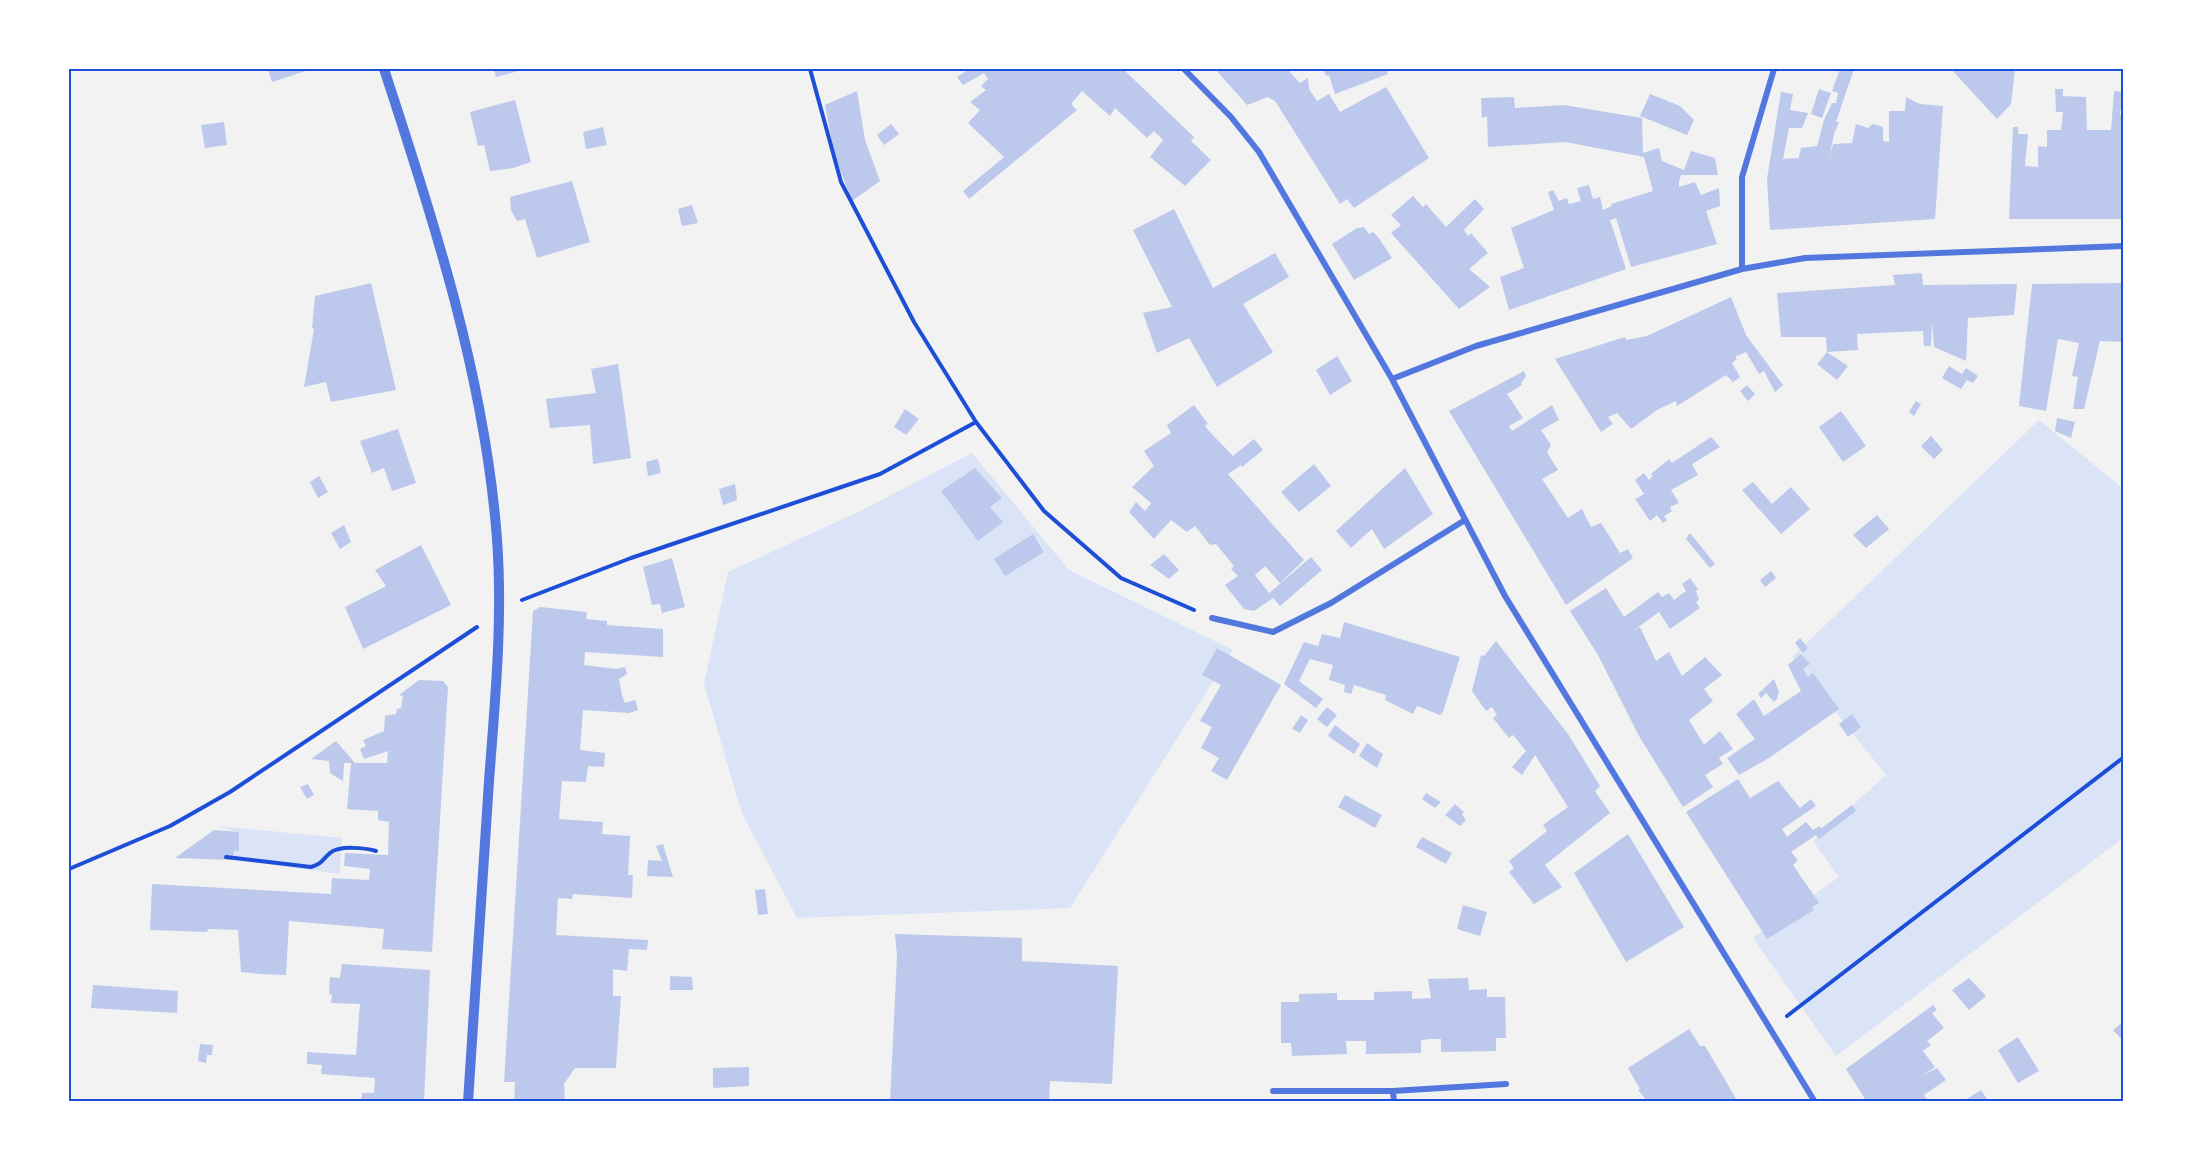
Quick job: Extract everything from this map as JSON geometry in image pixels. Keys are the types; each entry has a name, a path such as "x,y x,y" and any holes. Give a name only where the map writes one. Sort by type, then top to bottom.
{"street":[{"path":"384,69 441,258 471,373 486,451 496,530 499,613 468,1102"},
{"path":"1184,69 1231,117 1259,152 1392,379 1505,596 1815,1102"},
{"path":"1742,268 1742,177 1774,69"},
{"path":"1392,379 1476,346 1742,268 1805,258 2124,246"},
{"path":"1212,618 1273,632 1331,603 1465,520"},
{"path":"1273,1091 1394,1091 1506,1084"},
{"path":"1394,1091 1394,1102"}],"path":[{"path":"810,69 841,182 914,322 976,422 1044,511 1121,578 1212,618"},
{"path":"69,869 170,826 230,792 499,613 532,595 630,558 880,474 976,422"},
{"path":"1770,1030 2124,758"},
{"path":"225,857 311,867 321,864 331,852 338,849 375,851"}],"shaded area":[{"path":"2039,420 2124,489 2124,837 1836,1056 1753,938 1839,877 1813,841 1886,775 1792,657"},
{"path":"972,453 1069,570 1233,650 1070,908 797,918 742,814 704,684 728,572 860,511"},
{"path":"218,826 342,838 340,874 225,859 236,849 237,832"}],"building":[{"path":"268,69 312,69 272,82"},
{"path":"494,69 522,69 522,70 496,77"},
{"path":"969,69 1123,69 1194,137 1191,141 1211,160 1185,186 1150,157 1163,140 1154,131 1147,138 1115,108 1110,116 1082,91 1071,104 1077,110 969,199 963,191 1004,157 968,123 980,110 970,102 986,90 981,86 988,79 984,73 963,85 957,77"},
{"path":"1215,69 1287,69 1300,83 1308,78 1309,89 1317,101 1329,94 1340,112 1386,87 1429,158 1354,208 1347,199 1340,204 1275,101 1268,97 1247,105"},
{"path":"1323,69 1387,69 1388,74 1335,94 1329,75 1326,76"},
{"path":"1840,69 1854,69 1836,122 1839,122 1834,134 1829,159 1833,144 1852,143 1856,124 1868,128 1873,124 1883,127 1883,141 1889,142 1889,111 1905,111 1906,97 1920,104 1943,106 1935,219 1770,230 1767,179 1781,92 1793,94 1790,110 1808,113 1802,128 1789,128 1783,159 1798,158 1798,161 1801,148 1817,146 1824,120 1832,103 1836,103 1838,93 1832,91"},
{"path":"1951,69 2015,69 2011,104 1997,119"},
{"path":"1819,89 1831,93 1822,118 1811,114"},
{"path":"2055,89 2063,89 2063,96 2086,97 2087,130 2111,130 2114,91 2124,92 2123,110 2120,111 2120,115 2124,115 2124,219 2009,219 2013,127 2018,127 2018,134 2028,134 2025,166 2038,167 2038,146 2047,147 2047,130 2061,130 2063,112 2056,112"},
{"path":"857,91 865,140 880,181 852,201 834,154 825,105"},
{"path":"1650,94 1680,106 1694,120 1687,135 1640,116"},
{"path":"1514,97 1515,108 1564,105 1642,118 1643,153 1659,148 1662,161 1684,170 1691,151 1715,158 1718,175 1681,175 1679,187 1695,182 1701,195 1719,188 1720,206 1706,211 1717,244 1631,267 1616,218 1610,220 1626,269 1509,310 1500,277 1524,268 1511,228 1554,210 1548,192 1553,190 1559,201 1567,198 1569,204 1581,201 1577,188 1589,185 1593,199 1600,197 1603,210 1612,206 1611,204 1653,191 1644,157 1565,142 1488,147 1487,116 1482,118 1481,98"},
{"path":"515,100 531,162 513,168 490,171 484,145 478,146 470,112"},
{"path":"224,122 227,145 205,148 201,125"},
{"path":"891,124 899,134 884,145 877,135"},
{"path":"603,127 607,145 586,149 583,132"},
{"path":"572,181 590,242 537,258 525,219 517,221 511,210 510,197"},
{"path":"1413,196 1423,207 1426,204 1446,227 1475,199 1484,209 1464,230 1468,236 1471,233 1488,253 1469,269 1490,287 1459,309 1391,233 1401,225 1391,215"},
{"path":"692,205 698,223 682,226 678,209"},
{"path":"1174,209 1213,288 1275,253 1289,277 1243,304 1273,352 1217,387 1189,338 1157,353 1143,313 1172,307 1133,230"},
{"path":"1364,227 1369,234 1373,232 1378,237 1392,258 1354,280 1332,244 1357,228"},
{"path":"1922,273 1923,285 2017,284 2014,315 1968,318 1966,361 1934,347 1932,322 1931,346 1924,346 1923,331 1857,334 1858,350 1827,352 1826,337 1781,337 1777,293 1895,285 1893,275"},
{"path":"371,283 396,390 331,402 326,382 304,387 314,329 312,328 315,296"},
{"path":"2124,283 2124,342 2100,341 2084,409 2073,409 2078,377 2072,376 2079,343 2058,339 2046,411 2019,406 2032,284"},
{"path":"1731,297 1746,335 1783,385 1775,392 1764,371 1759,374 1746,352 1735,357 1737,359 1732,363 1740,377 1733,382 1726,375 1677,406 1676,401 1657,410 1631,429 1617,413 1608,417 1613,424 1601,432 1555,359 1625,337 1626,340 1647,336"},
{"path":"1827,352 1848,366 1837,380 1817,364"},
{"path":"1337,356 1352,381 1330,395 1316,370"},
{"path":"618,364 631,458 593,464 590,425 550,428 546,399 596,393 591,369"},
{"path":"1949,366 1962,374 1966,368 1978,376 1973,383 1967,380 1961,389 1942,378"},
{"path":"1524,371 1526,376 1522,385 1507,394 1523,418 1509,426 1512,431 1552,405 1559,420 1541,430 1551,445 1547,452 1558,470 1542,479 1568,518 1582,509 1591,527 1601,523 1620,553 1628,549 1633,558 1566,605 1449,411"},
{"path":"1747,385 1755,394 1748,401 1740,391"},
{"path":"1916,401 1921,404 1914,416 1909,412"},
{"path":"1194,405 1208,424 1205,425 1208,430 1233,456 1254,439 1263,450 1242,467 1241,465 1228,474 1304,560 1280,583 1265,566 1255,575 1269,593 1311,557 1322,570 1280,606 1273,598 1254,611 1244,609 1225,585 1238,576 1231,569 1234,566 1216,544 1210,545 1195,526 1187,532 1171,520 1154,539 1129,512 1136,502 1145,511 1151,503 1132,487 1154,466 1144,451 1171,433 1167,425"},
{"path":"905,409 919,419 906,435 894,427"},
{"path":"1841,411 1866,446 1843,462 1819,427"},
{"path":"2057,418 2075,422 2071,438 2055,431"},
{"path":"398,429 416,483 392,491 384,468 372,473 360,441"},
{"path":"1931,436 1943,450 1934,459 1921,446"},
{"path":"1711,437 1720,447 1692,464 1698,475 1671,490 1679,503 1670,507 1672,511 1664,516 1667,520 1663,523 1657,515 1650,521 1635,499 1644,494 1635,480 1644,473 1649,480 1653,476 1651,474 1669,459 1672,463"},
{"path":"658,459 661,473 648,476 646,462"},
{"path":"1314,464 1331,486 1299,512 1281,492"},
{"path":"975,468 1002,498 990,507 1003,522 978,541 941,491"},
{"path":"1405,468 1433,514 1384,549 1372,529 1351,548 1336,531"},
{"path":"319,476 328,492 318,498 310,482"},
{"path":"1753,482 1772,504 1791,487 1810,509 1781,534 1742,490"},
{"path":"735,484 737,500 723,505 719,489"},
{"path":"1877,515 1889,529 1866,548 1853,535"},
{"path":"344,525 351,542 340,549 331,533"},
{"path":"1690,533 1715,564 1710,568 1686,539"},
{"path":"1033,534 1044,552 1005,576 994,559"},
{"path":"421,545 451,605 363,649 345,607 386,586 375,570"},
{"path":"1164,554 1179,570 1169,579 1150,565"},
{"path":"672,558 685,607 662,613 660,604 652,605 643,567"},
{"path":"1771,571 1776,578 1765,587 1760,580"},
{"path":"1690,578 1698,589 1696,591 1699,600 1696,602 1700,608 1670,629 1659,612 1634,630 1640,627 1656,661 1669,652 1682,676 1705,657 1722,675 1704,689 1713,701 1689,720 1704,745 1720,731 1733,749 1719,758 1723,764 1705,775 1713,787 1683,807 1639,736 1598,655 1570,611 1606,588 1624,617 1658,592 1662,597 1669,593 1674,600 1686,591 1682,584"},
{"path":"540,607 587,612 586,619 607,621 607,625 663,629 663,657 585,652 584,665 616,669 625,667 627,674 619,679 622,695 625,703 635,700 638,710 629,713 583,710 580,750 605,753 604,767 588,766 586,782 562,781 559,819 603,822 602,834 630,836 628,875 633,875 632,898 573,894 572,899 558,898 556,935 648,940 647,950 629,949 627,971 613,969 613,996 621,996 616,1068 575,1068 564,1084 565,1102 514,1102 515,1082 504,1082 533,611"},
{"path":"1344,622 1460,657 1443,712 1440,715 1417,706 1413,714 1385,700 1386,695 1354,685 1351,694 1344,692 1345,685 1329,680 1333,665 1310,659 1299,681 1323,699 1316,708 1284,684 1304,642 1318,646 1322,634 1340,638"},
{"path":"1800,638 1808,648 1803,653 1795,643"},
{"path":"1496,641 1568,734 1600,786 1595,791 1610,813 1545,865 1562,887 1534,904 1509,872 1514,868 1509,861 1547,831 1543,825 1568,807 1535,755 1522,775 1512,767 1526,751 1513,735 1509,738 1493,718 1497,715 1492,707 1486,711 1472,691 1481,655 1484,656"},
{"path":"1217,648 1281,685 1227,780 1211,771 1219,758 1201,748 1212,727 1200,721 1221,685 1202,675"},
{"path":"1801,654 1810,664 1803,669 1808,677 1813,673 1839,709 1769,758 1739,775 1727,758 1755,739 1736,714 1754,699 1764,716 1801,691 1788,665"},
{"path":"1774,679 1779,692 1777,699 1774,702 1766,693 1761,698 1758,694"},
{"path":"419,680 443,681 448,687 432,952 382,949 384,929 289,921 286,975 261,974 241,972 238,930 208,929 207,932 150,930 152,884 331,894 332,878 369,880 370,869 344,866 345,853 388,855 389,822 378,820 378,811 347,809 351,763 344,763 343,781 330,773 329,761 311,759 336,741 355,763 387,763 388,751 364,759 360,749 366,746 363,740 384,731 385,716 396,714 397,709 401,708 403,696 399,695"},
{"path":"1327,707 1337,715 1327,727 1317,719"},
{"path":"1852,714 1861,727 1848,737 1839,724"},
{"path":"1301,715 1308,720 1300,733 1292,729"},
{"path":"1335,725 1360,744 1354,754 1328,736"},
{"path":"1367,743 1383,754 1377,768 1359,756"},
{"path":"1738,779 1750,798 1778,781 1800,808 1811,799 1816,806 1782,829 1787,837 1806,822 1813,830 1819,826 1822,828 1852,805 1856,811 1819,839 1816,835 1791,852 1798,860 1793,865 1819,903 1812,907 1814,910 1767,939 1686,812"},
{"path":"308,784 314,795 307,799 300,787"},
{"path":"1426,793 1441,802 1435,808 1422,799"},
{"path":"1345,795 1382,815 1375,828 1338,807"},
{"path":"1455,804 1464,812 1462,814 1466,820 1460,826 1445,815"},
{"path":"214,830 239,832 239,851 234,851 233,860 175,858"},
{"path":"1628,834 1684,927 1626,962 1574,873"},
{"path":"1422,837 1452,853 1446,864 1416,847"},
{"path":"663,844 673,877 647,876 648,860 662,861 656,846"},
{"path":"765,889 768,914 758,915 755,890"},
{"path":"1463,905 1487,912 1480,936 1457,929"},
{"path":"895,934 1022,938 1022,961 1118,966 1112,1084 1050,1081 1049,1102 890,1102 897,956"},
{"path":"342,964 430,970 424,1102 361,1102 362,1093 374,1093 375,1078 321,1074 322,1065 307,1064 307,1052 356,1055 360,1004 331,1003 332,995 329,994 330,977 340,978"},
{"path":"670,976 692,977 693,990 670,990"},
{"path":"1468,978 1469,990 1487,989 1487,997 1505,997 1506,1038 1496,1038 1496,1051 1441,1052 1441,1039 1431,1039 1421,1040 1421,1053 1366,1054 1366,1041 1346,1041 1347,1054 1292,1056 1291,1043 1281,1043 1281,1002 1299,1002 1299,994 1337,993 1337,1000 1374,1000 1374,992 1412,991 1412,999 1431,998 1428,979"},
{"path":"1969,978 1986,996 1969,1010 1952,990"},
{"path":"93,985 178,991 177,1013 91,1008"},
{"path":"1933,1005 1937,1010 1932,1013 1944,1028 1927,1041 1931,1045 1923,1051 1935,1067 1923,1075 1937,1068 1946,1080 1924,1095 1928,1102 1867,1102 1846,1069"},
{"path":"2124,1021 2124,1042 2113,1030"},
{"path":"1689,1029 1700,1046 1705,1046 1738,1102 1648,1102 1638,1090 1640,1089 1628,1068"},
{"path":"2018,1037 2039,1071 2018,1083 1998,1050"},
{"path":"200,1044 213,1045 212,1055 207,1055 206,1063 198,1061"},
{"path":"749,1067 749,1086 713,1088 713,1068"},
{"path":"1981,1090 1989,1102 1962,1102"}]}
